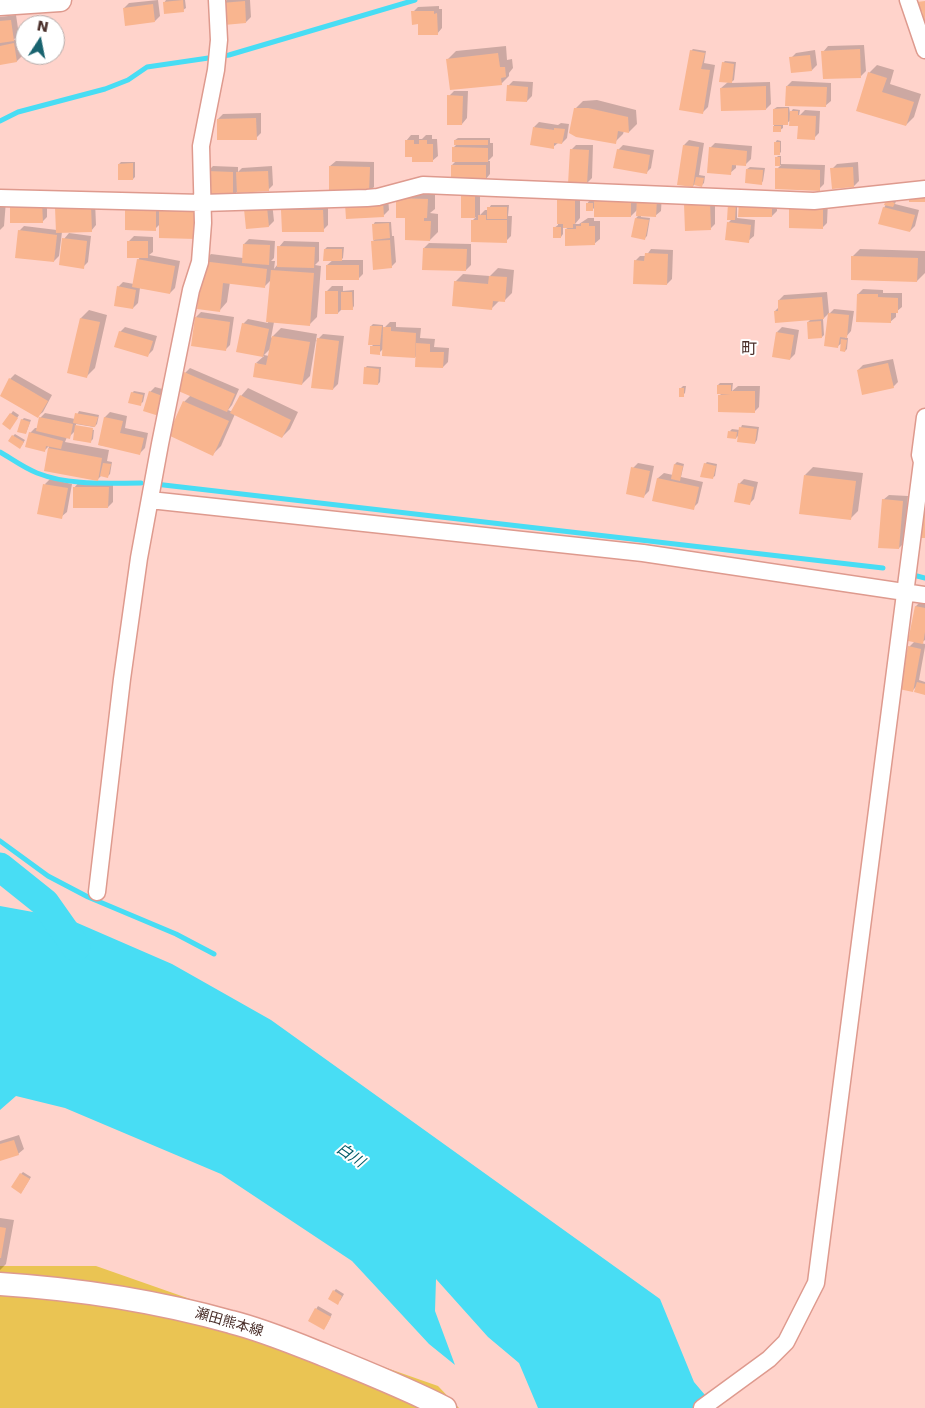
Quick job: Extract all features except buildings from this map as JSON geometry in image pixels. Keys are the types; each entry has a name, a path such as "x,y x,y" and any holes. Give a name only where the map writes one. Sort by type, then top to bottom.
{"main road":[{"path":"0,4 60,0"},
{"name":"瀬田熊本線","path":"0,1284 84,1292 177,1309 232,1322 280,1338 403,1387 446,1408"}],"street":[{"path":"97,892 122,679 139,558 189,300 200,262 203,223 201,146 216,70 219,40 217,0"},
{"path":"908,0 925,50"},
{"path":"0,198 202,203 367,198 378,197 423,185 814,201 925,189"},
{"path":"702,1408 769,1359 786,1342 816,1283 922,462 920,455 925,417"},
{"path":"150,500 643,552 925,595"}],"shaded area":[{"path":"0,1266 96,1266 438,1386 459,1408 0,1408"}],"water":[{"name":"白川","path":"0,906 66,918 172,964 271,1020 660,1299 694,1382 716,1408 538,1408 519,1363 488,1337 436,1279 435,1311 455,1365 429,1344 352,1261 221,1174 65,1108 16,1096 0,1110"}],"waterway":[{"path":"0,121 18,112 105,89 128,80 147,67 229,55 415,0"},
{"path":"0,452 32,471 62,480 89,483 141,483"},
{"path":"155,484 883,568"},
{"path":"917,576 925,578"},
{"path":"0,841 48,876 88,897 176,934 214,954"},
{"path":"0,867 45,903 76,947"}],"district":[{"name":"町","path":"749,350"}]}
